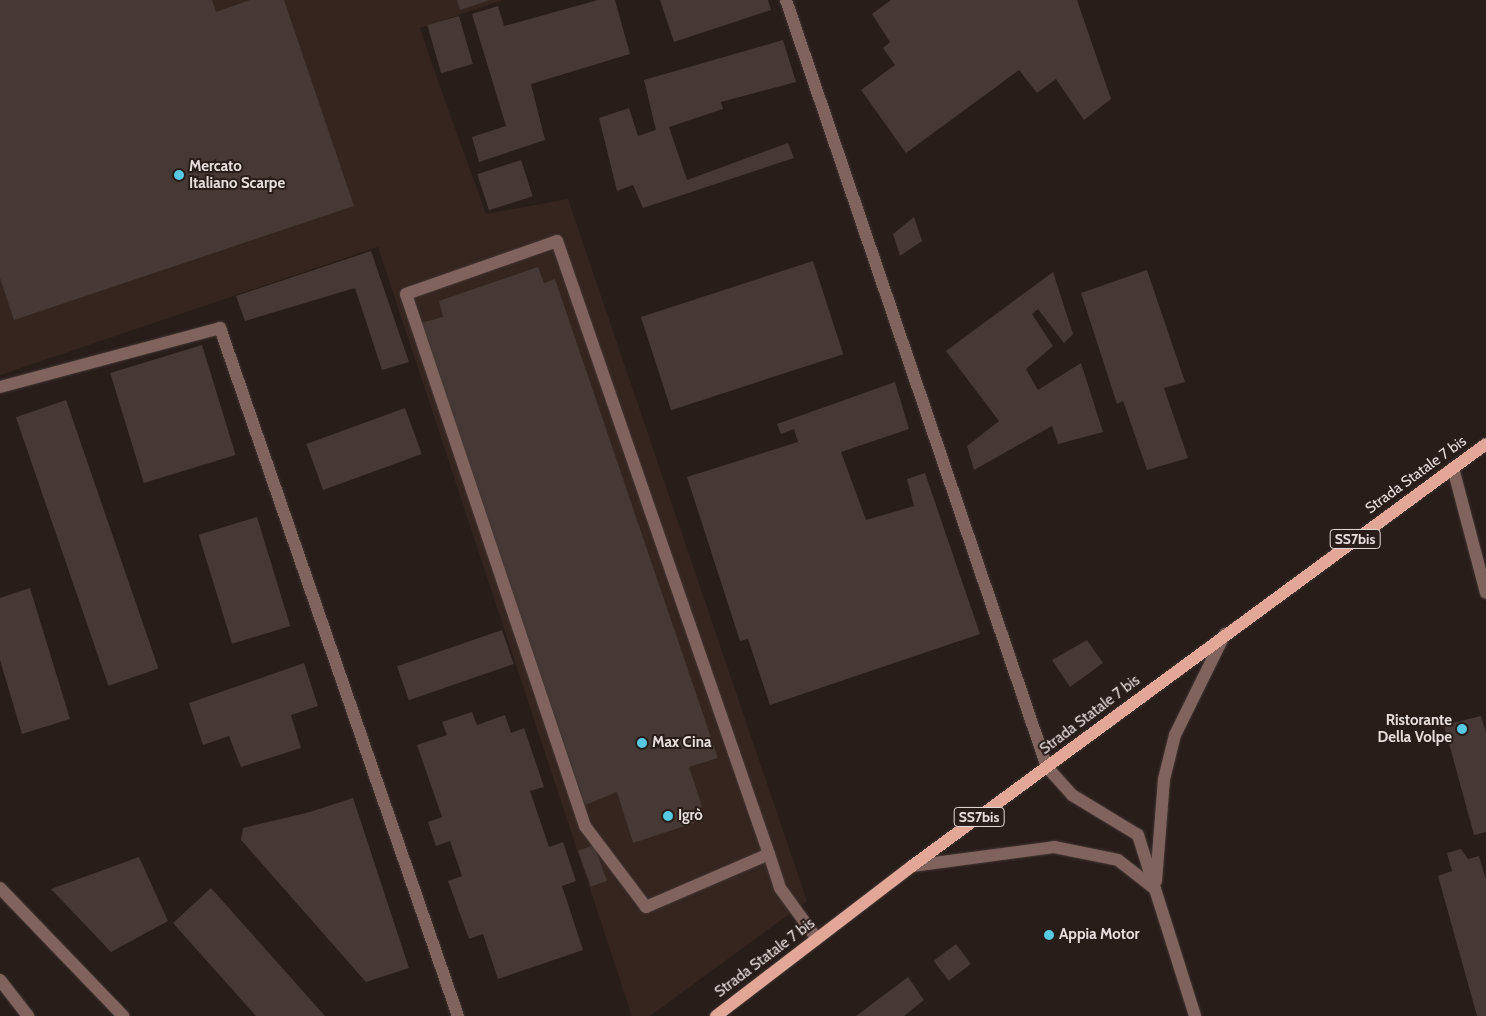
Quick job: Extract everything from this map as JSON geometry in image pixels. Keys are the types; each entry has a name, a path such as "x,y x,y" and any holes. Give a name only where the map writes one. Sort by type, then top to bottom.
{"main road":[{"name":"Strada Statale 7 bis","path":"716,1016 912,866 1225,634 1486,444"}],"street":[{"path":"786,0 1047,767 1072,795 1138,835 1195,1016"},
{"path":"769,854 646,907 585,826 406,294 557,241 769,854 780,888 817,939"},
{"path":"0,387 220,328 458,1016"},
{"path":"1453,468 1486,593"},
{"path":"1156,889 1164,779 1175,735 1225,634"},
{"path":"912,866 1054,847 1118,860 1156,889"},
{"path":"0,888 123,1016"},
{"path":"0,980 28,1016"}],"shaded area":[{"path":"0,0 503,0 420,28 433,67 486,214 568,199 807,901 650,1016 632,1016 378,247 0,375"}],"building":[{"name":"Mercato Italiano Scarpe","path":"0,0 212,0 216,12 250,0 284,0 354,206 14,320 0,278"},
{"path":"457,0 490,0 460,10"},
{"path":"598,0 615,0 630,54 531,84 545,140 479,162 472,137 506,126 472,14 498,6 504,26"},
{"path":"660,0 768,0 771,10 674,42"},
{"path":"891,0 1077,0 1111,99 1084,120 1056,79 1037,93 1019,70 906,153 861,90 895,65 883,48 890,42 872,14"},
{"path":"459,16 473,64 441,73 427,25"},
{"path":"783,40 796,82 721,102 723,109 669,127 687,180 788,143 794,158 643,208 633,185 617,191 599,118 629,108 638,136 656,130 644,80"},
{"path":"521,160 533,196 489,210 477,174"},
{"path":"914,217 922,241 900,256 893,234"},
{"path":"371,251 409,362 382,370 355,288 245,321 236,296"},
{"path":"813,261 843,354 671,410 641,317"},
{"path":"538,267 544,283 555,279 718,758 689,767 702,806 694,823 633,843 617,792 585,805 421,323 443,317 439,301"},
{"path":"1147,270 1185,382 1164,388 1188,458 1147,470 1123,401 1117,404 1081,293"},
{"path":"1053,272 1073,334 1064,343 1038,309 1032,314 1053,346 1026,369 1038,390 1081,363 1103,432 1058,444 1052,426 974,470 967,446 999,421 946,351"},
{"path":"202,345 236,455 144,483 110,373"},
{"path":"895,382 909,429 841,452 866,520 914,506 907,479 925,473 980,634 770,705 748,639 740,641 687,477 798,442 794,429 781,434 777,424"},
{"path":"66,400 158,669 108,686 16,417"},
{"path":"405,408 422,454 323,490 306,444"},
{"path":"257,517 290,626 232,644 199,535"},
{"path":"30,588 70,719 22,734 0,660 0,598"},
{"path":"502,630 514,664 409,700 397,666"},
{"path":"1087,640 1103,663 1070,687 1052,660"},
{"path":"304,663 318,706 291,715 301,748 241,767 229,736 203,745 189,703"},
{"path":"472,712 477,725 505,715 511,733 524,728 544,787 530,791 549,847 563,842 576,881 562,886 583,950 498,979 483,934 469,939 448,881 462,876 450,841 436,846 428,822 442,817 417,745 447,735 442,722"},
{"path":"1481,716 1486,733 1486,832 1474,835 1444,725"},
{"path":"353,798 409,968 366,982 241,840 243,828 310,812"},
{"path":"594,845 607,881 591,887 578,851"},
{"path":"1461,849 1468,859 1479,856 1486,880 1486,1016 1477,1016 1438,876 1452,871 1447,853"},
{"path":"139,857 168,921 111,952 51,889"},
{"path":"211,888 325,1016 256,1016 173,923"},
{"path":"956,944 971,964 949,981 934,961"},
{"path":"908,977 924,1000 904,1016 856,1016"}],"place":[{"name":"Mercato Italiano Scarpe","path":"179,175"},
{"name":"Ristorante Della Volpe","path":"1462,729"},
{"name":"Max Cina","path":"642,743"},
{"name":"Igrò","path":"668,816"},
{"name":"Appia Motor","path":"1049,935"}]}
